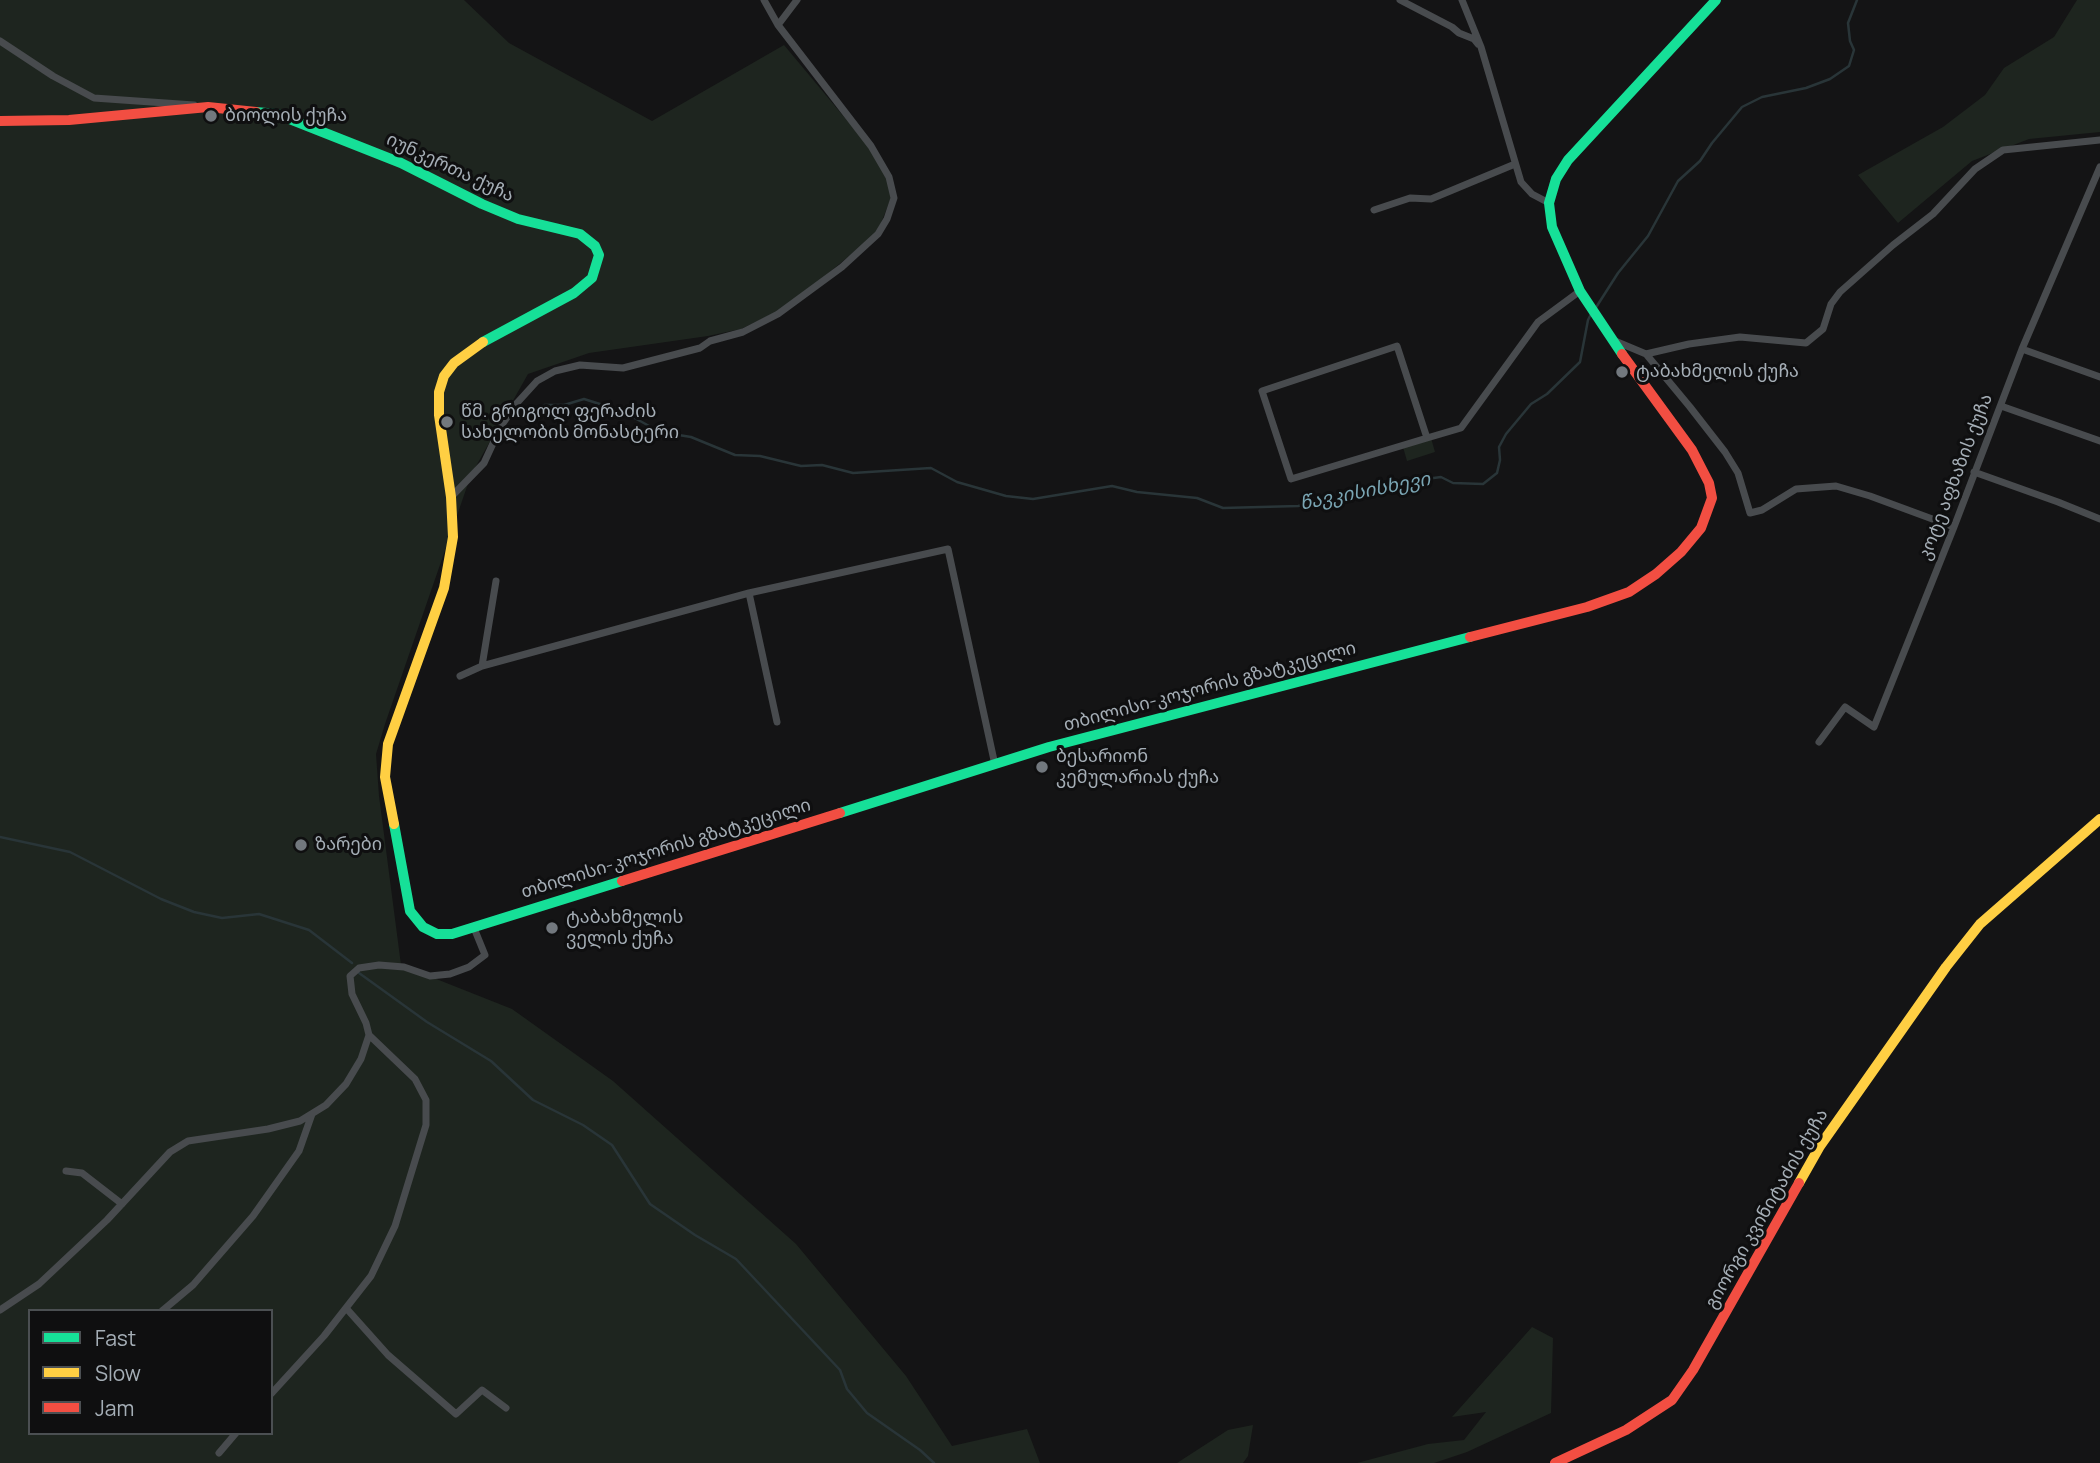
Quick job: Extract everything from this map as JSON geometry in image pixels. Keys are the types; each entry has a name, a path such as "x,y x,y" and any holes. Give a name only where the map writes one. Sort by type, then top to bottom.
{"main road":[{"path":"1580,291 1552,227 1549,203 1556,179 1568,160 1716,0"},
{"name":"იუნკერთა ქუჩა","path":"0,121 69,120 208,107 277,114 401,163 518,219 580,234 595,246 599,256 592,278 574,293 477,345 454,363 444,376 439,392 439,415 452,497 453,537 444,588 391,735 385,760 385,778 410,912 423,927 437,934 452,934 474,928"},
{"name":"თბილისი-კოჯორის გზატკეცილი","path":"474,928 1049,747 1587,607 1629,592 1656,574 1681,552 1701,528 1712,498 1709,483 1692,450 1580,291"},
{"name":"გიორგი კვინიტაძის ქუჩა","path":"1555,1463 1626,1430 1672,1400 1693,1370 1820,1146 1945,967 1980,924 2100,819"}],"street":[{"path":"452,497 484,463 501,426 537,381 555,371 580,365 623,368 700,348 710,341 743,332 778,314 842,267 878,234 887,219 894,198 889,177 871,146 778,25 764,0"},
{"path":"778,25 797,0"},
{"path":"1400,0 1474,39 1480,47"},
{"path":"1462,0 1480,47 1521,182 1532,194 1549,203"},
{"path":"0,41 53,76 94,98 208,107"},
{"path":"1646,354 1689,344 1740,337 1806,343 1823,329 1831,303 1840,292 1893,245 1933,215 1975,169 2003,150 2100,140"},
{"path":"1374,210 1410,198 1430,199 1516,164"},
{"name":"კოტე აფხაზის ქუჩა","path":"1819,742 1845,707 1874,727 2022,349 2100,167"},
{"path":"1427,438 1397,346 1262,391 1291,479 1461,428 1538,322 1580,291"},
{"path":"1613,341 1646,354 1725,452 1738,473 1750,513 1762,510 1796,489 1836,486 1954,527"},
{"path":"2022,349 2100,377"},
{"path":"2001,406 2100,441"},
{"path":"1974,472 2100,519"},
{"path":"460,676 482,666 749,593 948,549 995,765"},
{"path":"482,666 496,581"},
{"path":"749,593 777,722"},
{"path":"273,1392 371,1276 395,1226 426,1125 426,1100 415,1079 369,1035 352,994 350,976 359,968 379,965 404,967 430,976 450,974 469,967 485,955 474,928"},
{"path":"0,1310 38,1284 122,1204 170,1152 188,1141 268,1129 300,1121 326,1105 346,1084 361,1059 369,1035"},
{"path":"164,1309 193,1285 253,1216 299,1151 313,1113"},
{"path":"66,1171 82,1173 122,1204"},
{"path":"346,1308 388,1355 456,1415 482,1390 506,1408"},
{"path":"219,1453 234,1435"}],"shaded area":[{"path":"0,0 464,0 509,43 652,121 784,45 870,148 887,178 891,198 877,233 809,289 776,312 741,329 589,353 528,374 471,475 376,754 379,796 401,965 512,1009 613,1081 796,1244 906,1376 952,1446 1027,1429 1040,1463 0,1463"},
{"path":"2077,0 2100,0 2100,132 2029,139 1972,161 1898,223 1858,175 1943,127 1985,95 2004,68 2054,37"},
{"path":"1431,438 1435,452 1407,461 1403,447"},
{"path":"1532,1327 1553,1338 1551,1413 1467,1452 1434,1463 1357,1463 1428,1444 1464,1440 1486,1412 1452,1417"},
{"path":"1253,1425 1248,1456 1243,1463 1177,1463 1228,1430"}],"waterway":[{"name":"წავკისისხევი","path":"1595,309 1618,273 1648,236 1678,181 1700,161 1742,107 1762,97 1806,88 1830,79 1849,66 1854,50 1848,23 1857,0"},
{"name":"წავკისისხევი","path":"532,409 545,405 564,405 584,399 622,411 660,432 691,437 735,455 760,456 801,466 822,465 853,473 931,468 957,482 1006,496 1033,499 1112,486 1137,492 1197,498 1223,508 1298,506 1333,502 1396,483 1441,477 1453,483 1483,484 1497,473 1499,447 1506,434 1531,404 1547,394 1580,362 1591,314"},
{"path":"0,837 70,852 161,899 194,912 222,918 259,914 309,930 352,963"},
{"path":"359,973 427,1022 491,1061 533,1100 583,1125 612,1145 650,1204 736,1259 840,1370 847,1389 867,1413 934,1463"}],"traffic: fast":[{"path":"1622,354 1580,291 1552,227 1549,203 1556,179 1568,160 1716,0"},
{"path":"256,112 277,114 401,163 482,204 518,219 580,234 595,246 599,255 592,278 574,293 483,342"},
{"path":"840,813 1049,747 1470,637"},
{"path":"394,824 410,911 423,927 437,934 452,934 622,881"}],"traffic: slow":[{"path":"394,824 385,777 388,744 444,588 453,537 451,497 439,415 439,392 444,376 454,363 483,342"},
{"path":"1799,1183 1820,1146 1946,967 1980,924 2100,819"}],"traffic: jam":[{"path":"0,121 69,120 208,107 256,112"},
{"path":"1470,637 1587,607 1629,592 1656,574 1681,552 1701,528 1712,498 1709,483 1692,450 1622,354"},
{"path":"622,881 840,813"},
{"path":"1555,1463 1626,1430 1672,1400 1693,1370 1799,1183"}],"place":[{"name":"ბიოლის ქუჩა","path":"211,116"},
{"name":"ტაბახმელის ქუჩა","path":"1622,372"},
{"name":"წმ. გრიგოლ ფერაძის სახელობის მონასტერი","path":"447,422"},
{"name":"ბესარიონ კემულარიას ქუჩა","path":"1042,767"},
{"name":"ზარები","path":"301,845"},
{"name":"ტაბახმელის ველის ქუჩა","path":"552,928"}]}
